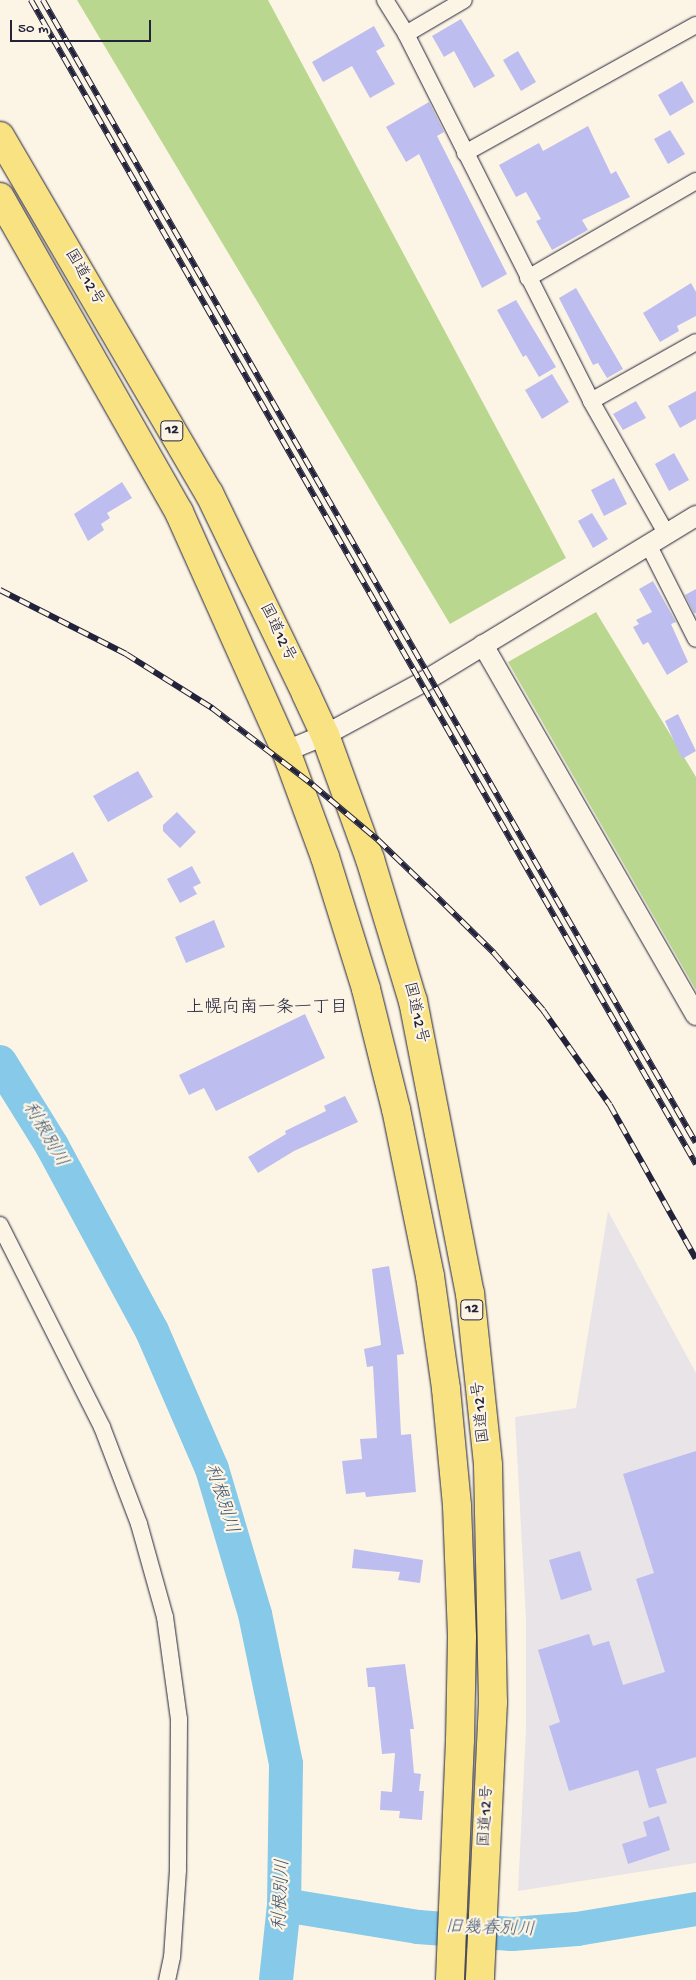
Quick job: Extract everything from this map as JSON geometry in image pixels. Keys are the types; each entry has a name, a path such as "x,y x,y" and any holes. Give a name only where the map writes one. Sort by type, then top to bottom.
{"highway":[{"name":"国道12号","path":"0,136 209,493 325,735 370,859 413,1001 470,1293 488,1465 493,1594 493,1702 480,1980"},
{"name":"国道12号","path":"0,198 179,512 286,751 325,857 366,989 396,1109 436,1323 457,1506 462,1637 450,1978"}],"street":[{"path":"385,0 406,34 591,402 666,533"},
{"path":"406,34 464,0"},
{"path":"465,152 696,25"},
{"path":"528,278 696,181"},
{"path":"591,402 696,342"},
{"path":"286,751 325,735 483,645 696,516"},
{"path":"648,544 696,638"},
{"path":"483,645 696,1015"},
{"path":"0,1226 102,1428 139,1524 165,1618 179,1720 178,1870 172,1957 167,1980"}],"shaded area":[{"path":"608,1211 696,1373 696,1863 518,1891 526,1728 526,1619 515,1417 576,1408"}],"green space":[{"path":"77,0 268,0 566,558 450,624"},
{"path":"596,612 696,777 696,990 508,662"}],"building":[{"path":"461,19 495,76 474,88 454,51 444,57 432,36"},
{"path":"374,26 385,46 376,51 395,84 370,98 352,66 323,82 312,62"},
{"path":"518,51 536,82 521,91 503,60"},
{"path":"682,81 694,102 670,116 658,95"},
{"path":"429,102 444,132 437,136 507,274 482,288 419,154 406,162 386,127"},
{"path":"588,126 611,174 616,171 630,197 582,220 588,230 552,250 536,221 541,219 526,192 516,197 499,165 539,143 543,151"},
{"path":"670,130 685,154 668,164 654,139"},
{"path":"691,283 696,292 696,316 677,326 679,331 660,342 643,313"},
{"path":"576,288 623,369 607,378 598,363 593,365 559,298"},
{"path":"516,300 556,367 539,377 526,355 523,357 497,310"},
{"path":"552,374 569,402 542,419 525,390"},
{"path":"696,391 696,419 680,428 668,406"},
{"path":"636,401 646,418 623,430 613,414"},
{"path":"674,453 689,480 669,491 655,464"},
{"path":"614,478 627,504 604,516 591,490"},
{"path":"122,482 132,498 107,513 110,518 101,524 104,530 88,541 74,514"},
{"path":"592,513 608,539 593,548 578,521"},
{"path":"653,581 676,622 671,624 688,662 667,675 648,642 643,645 633,627 639,624 636,620 652,612 639,589"},
{"path":"696,589 696,613 694,613 685,595"},
{"path":"678,714 696,751 682,759 665,721"},
{"path":"138,771 153,797 108,822 93,796"},
{"path":"177,812 196,832 180,848 163,831 163,825"},
{"path":"73,852 88,881 40,906 25,877"},
{"path":"192,866 201,883 193,887 197,894 180,903 167,879"},
{"path":"214,920 225,947 186,963 175,937"},
{"path":"305,1014 325,1058 216,1111 204,1088 189,1095 179,1075"},
{"path":"345,1096 358,1122 294,1151 258,1173 248,1157 286,1134 285,1131 326,1111 324,1106"},
{"path":"389,1266 404,1354 397,1355 401,1435 411,1434 416,1492 366,1497 365,1492 346,1494 342,1461 362,1459 360,1439 377,1438 373,1366 367,1367 364,1349 381,1345 372,1269"},
{"path":"696,1451 696,1757 656,1769 667,1803 649,1808 638,1770 569,1791 549,1726 560,1722 538,1650 589,1634 593,1646 609,1641 623,1685 665,1672 636,1579 654,1573 623,1474"},
{"path":"354,1549 423,1560 420,1583 398,1580 400,1572 352,1568"},
{"path":"580,1551 592,1590 561,1600 549,1560"},
{"path":"405,1664 414,1729 410,1729 414,1773 421,1774 419,1791 424,1791 422,1820 399,1818 400,1811 380,1810 381,1791 392,1792 395,1753 382,1754 375,1687 368,1687 366,1668"},
{"path":"659,1816 670,1850 628,1864 622,1844 647,1836 643,1822"}],"waterway":[{"name":"利根別川","path":"0,1062 52,1146 152,1331 212,1469 255,1614 286,1764 284,1905 276,1980"},
{"name":"旧幾春別川","path":"284,1905 418,1927 512,1934 577,1929 696,1909"}],"railway":[{"path":"31,0 696,1164"},
{"path":"43,0 696,1143"},
{"path":"0,590 126,654 212,708 313,785 378,840 494,953 543,1010 610,1105 696,1259"}],"district":[{"name":"上幌向南一条一丁目","path":"267,1009"}]}
